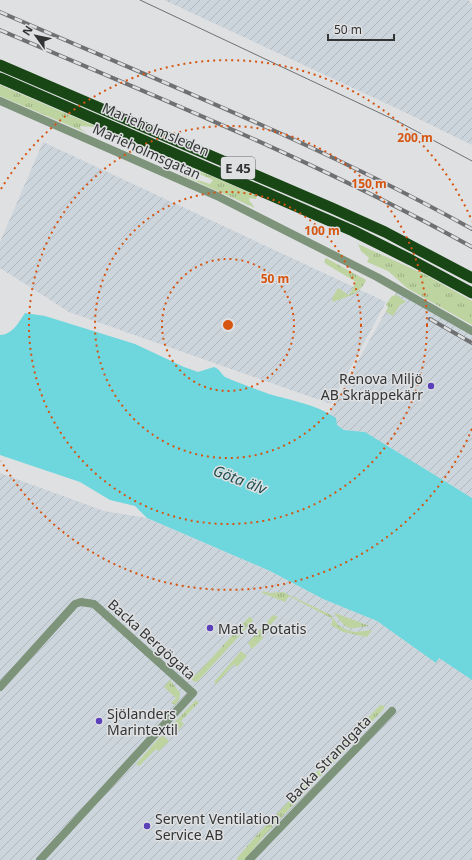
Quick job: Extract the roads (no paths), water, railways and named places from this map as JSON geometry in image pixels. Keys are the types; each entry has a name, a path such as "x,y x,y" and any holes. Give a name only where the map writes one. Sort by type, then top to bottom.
{"highway":[{"name":"Marieholmsleden","path":"0,65 385,232 472,278"},
{"name":"Marieholmsleden","path":"0,78 353,231 472,293"}],"street":[{"name":"Marieholmsgatan","path":"0,101 252,213 377,277 472,331"},
{"name":"Backa Bergögata","path":"0,687 75,604 81,602 94,604 193,693 40,860"},
{"name":"Backa Strandgata","path":"249,860 392,711"}],"water":[{"name":"Göta älv","path":"25,313 45,316 135,344 198,372 214,367 218,369 225,377 269,394 304,403 320,409 336,418 337,425 344,430 365,432 472,498 472,680 439,658 436,663 377,621 323,599 270,571 147,518 135,506 110,500 80,482 0,455 0,335 8,333 12,330"}],"tram line":[{"path":"140,0 401,123 472,161"}],"railway":[{"path":"0,12 239,115 357,169 472,229"},
{"path":"0,30 179,106 298,159 415,216 472,247"},
{"path":"430,319 472,343"}],"place":[{"name":"Renova Miljö AB Skräppekärr","path":"431,386"},
{"name":"Mat & Potatis","path":"210,628"},
{"name":"Sjölanders Marintextil","path":"99,721"},
{"name":"Servent Ventilation Service AB","path":"147,826"}]}
